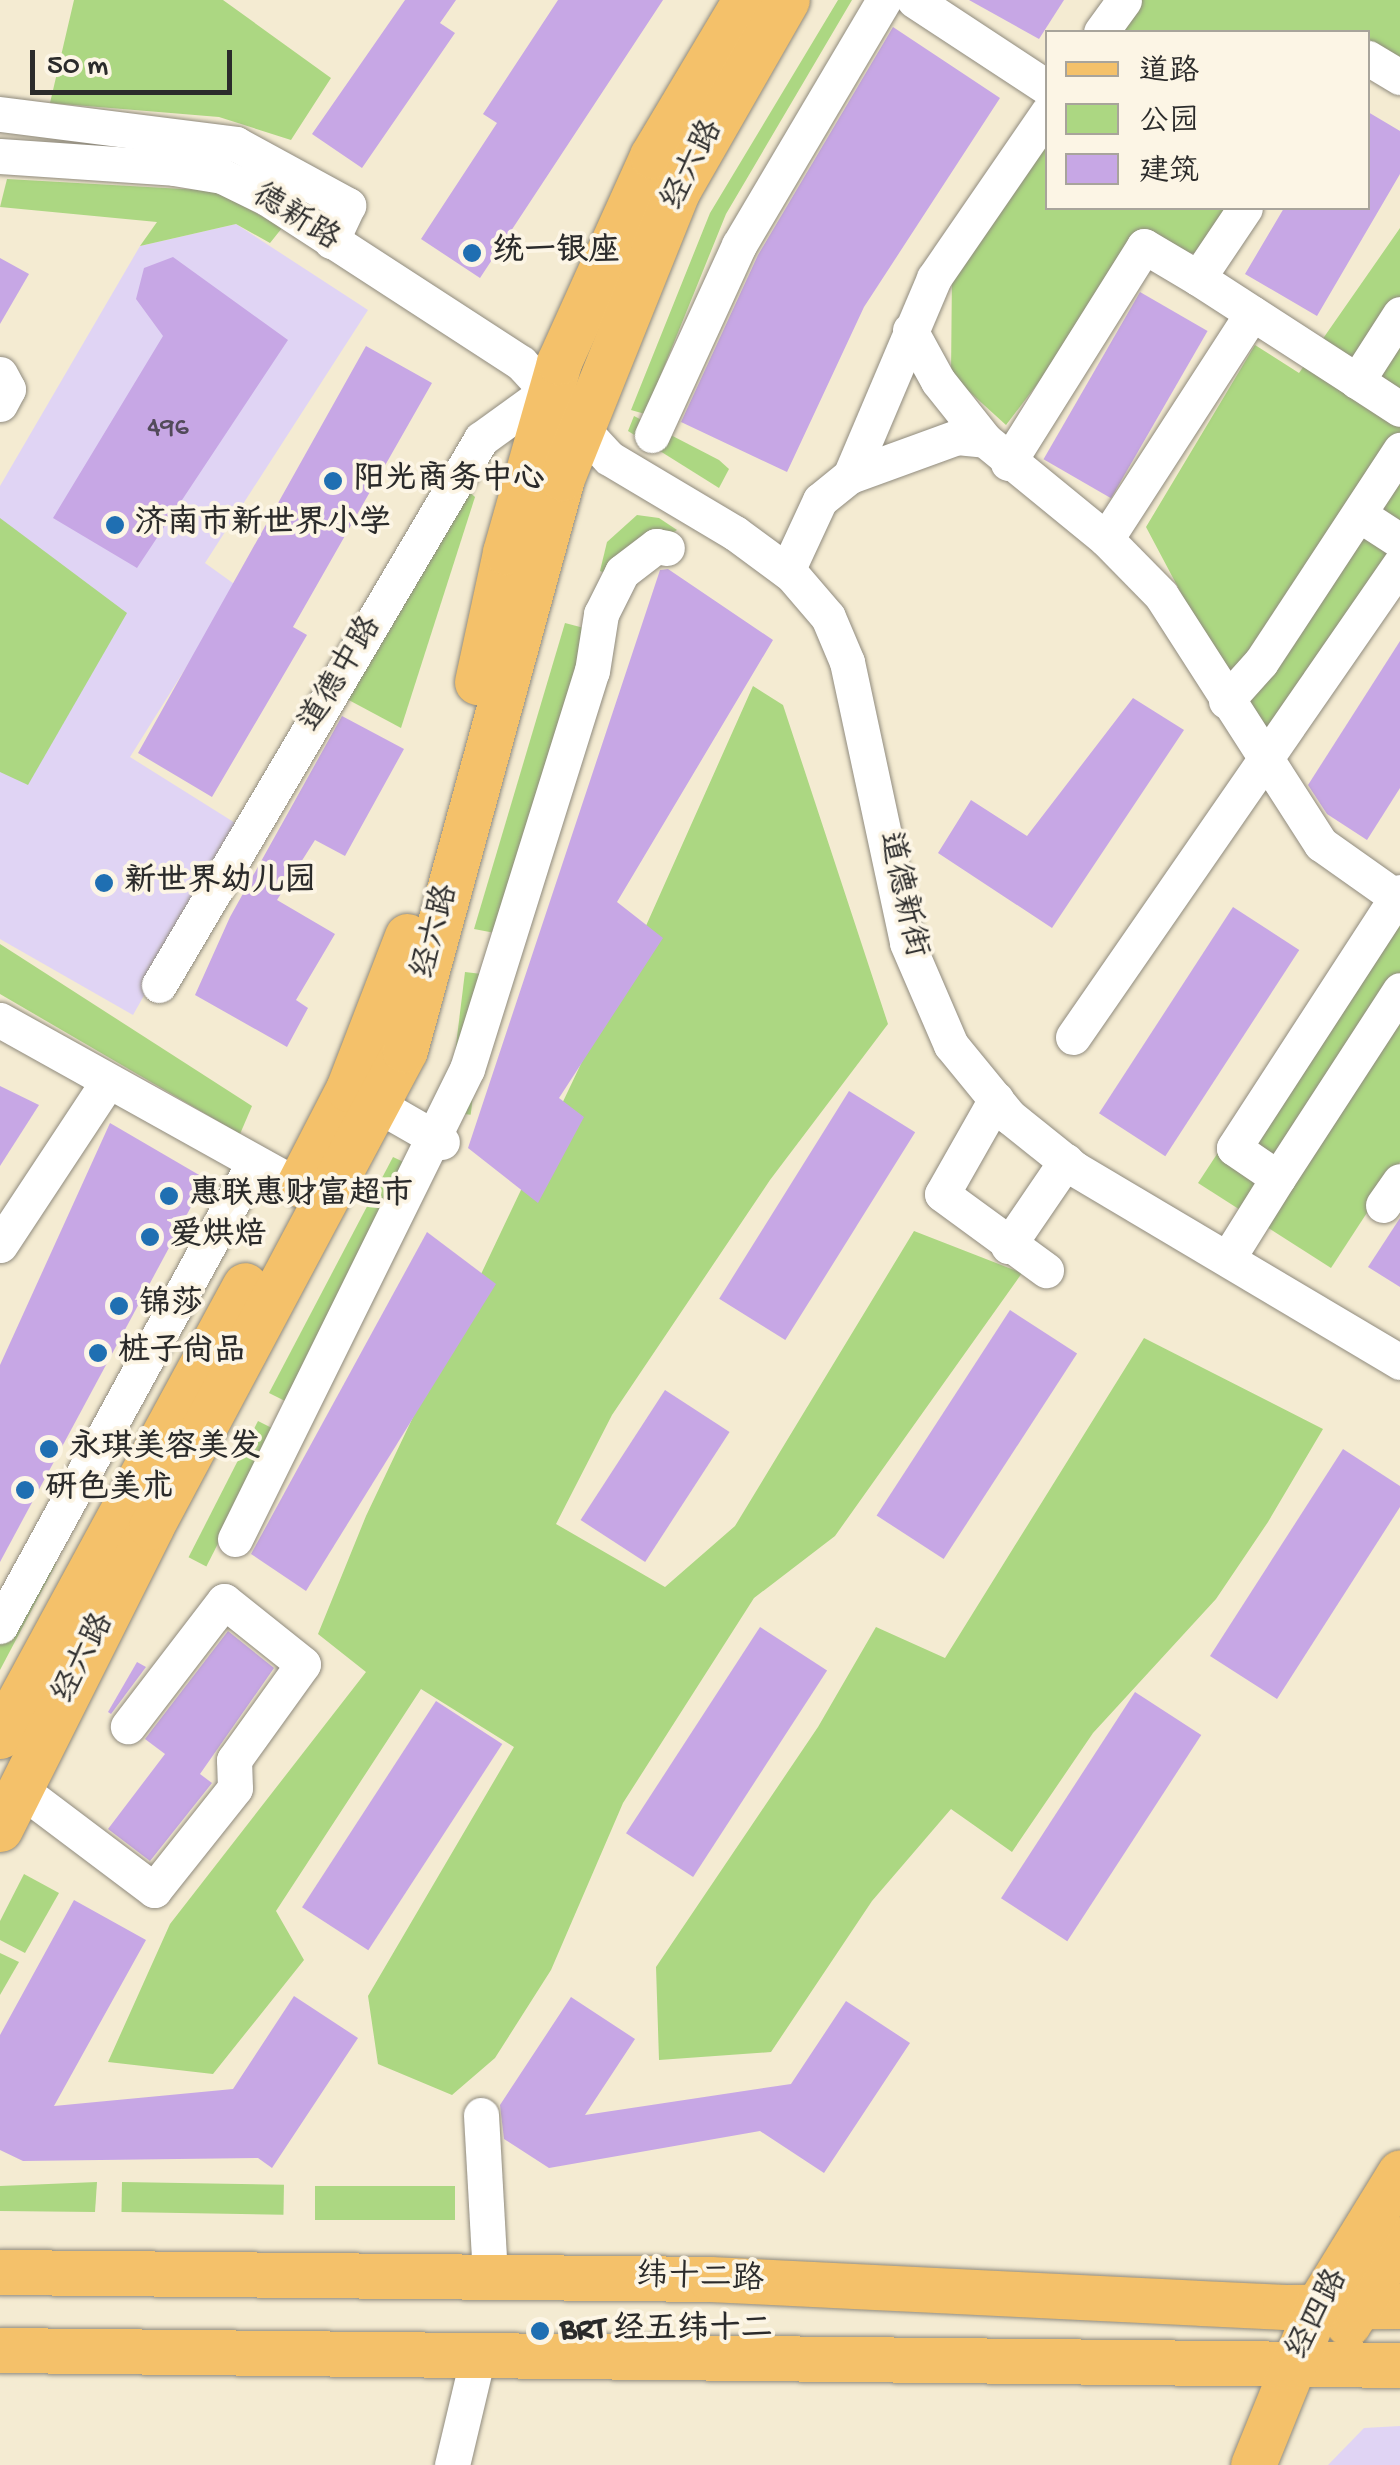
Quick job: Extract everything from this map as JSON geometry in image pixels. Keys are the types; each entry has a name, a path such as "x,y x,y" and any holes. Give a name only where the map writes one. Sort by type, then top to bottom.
{"main road":[{"name":"经六路","path":"1,1730 298,1186 393,980 434,854 550,389 652,156 745,0"},
{"name":"经六路","path":"0,1829 150,1527 405,1050 583,423 678,190 788,0"},
{"name":"经四路","path":"1359,2306 1400,2172"},
{"name":"经四路","path":"1253,2465 1306,2366 1359,2306 1400,2240"},
{"name":"纬十二路","path":"0,2272 710,2279 1359,2306"},
{"path":"0,2350 1400,2365"},
{"name":"经四路","path":"1280,2465 1306,2366"}],"street":[{"path":"652,434 739,244 884,0"},
{"path":"914,0 1045,86"},
{"path":"1103,30 1124,0"},
{"path":"1370,59 1400,77"},
{"path":"0,114 236,144 348,205 332,241"},
{"path":"850,476 934,278 1045,116"},
{"name":"德新路","path":"0,156 222,176 332,241 521,363 550,389"},
{"path":"1198,278 1244,210"},
{"path":"997,452 1144,246 1400,409"},
{"path":"1106,539 1252,314"},
{"path":"1356,380 1400,314"},
{"path":"910,330 938,381 997,452 1106,539 1160,594 1266,766 1321,844 1399,897 1234,1148 1278,1178"},
{"path":"0,374 8,389 0,404"},
{"name":"道德新街","path":"550,389 609,458 787,571 828,617 847,662 907,943 951,1044 996,1100 1066,1162 1400,1362"},
{"name":"道德中路","path":"158,986 481,439 550,389"},
{"path":"787,571 820,500 850,476 957,437 997,452"},
{"path":"1226,702 1260,662 1400,450"},
{"path":"1360,514 1400,541"},
{"path":"235,1539 438,1140 515,931 592,671 601,614 622,572 656,546 668,548"},
{"path":"1074,1037 1266,766 1400,564"},
{"path":"1228,1258 1400,990"},
{"path":"0,1020 107,1084 298,1186"},
{"path":"0,1244 107,1084"},
{"path":"996,1100 942,1194 1008,1246 1046,1270"},
{"path":"376,1104 438,1140"},
{"path":"0,1626 254,1162"},
{"path":"1008,1246 1066,1162"},
{"path":"20,1789 54,1809 154,1890 235,1788 234,1760 304,1664 224,1601 128,1726"},
{"path":"481,2116 490,2277"},
{"path":"452,2465 478,2356"}],"shaded area":[{"name":"济南市新世界小学","path":"236,224 368,310 205,563 237,586 130,757 240,826 133,1015 0,939 0,486 140,246"},
{"path":"1400,2426 1400,2465 1328,2465 1364,2428"}],"green space":[{"path":"74,0 223,0 331,78 291,140 219,117 50,103"},
{"path":"838,0 852,0 726,214 645,414 631,410 710,213"},
{"path":"1122,0 1400,0 1400,92 1370,73 1370,30 1103,30"},
{"path":"1045,122 1045,210 1235,210 1208,252 1134,257 1006,425 951,375 952,272"},
{"path":"7,179 218,191 282,228 270,243 236,224 140,246 157,222 0,207"},
{"path":"1400,228 1400,585 1277,774 1146,527 1255,345 1299,373"},
{"path":"634,416 719,460 729,469 719,488 628,431"},
{"path":"464,487 475,497 401,728 345,698"},
{"path":"637,515 659,518 677,530 609,575 600,571 607,542"},
{"path":"0,518 127,613 28,785 0,772"},
{"path":"565,623 584,628 574,693 500,934 474,929"},
{"path":"753,686 783,705 888,1024 770,1180 612,1415 556,1524 665,1587 735,1526 914,1231 1022,1273 835,1536 754,1598 623,1803 551,1970 495,2058 452,2095 378,2064 368,1996 514,1747 421,1689 276,1911 304,1960 213,2074 108,2062 170,1924 366,1672 318,1634 366,1516 637,946"},
{"path":"1400,875 1400,1162 1331,1268 1198,1183"},
{"path":"0,944 252,1106 240,1134 0,994"},
{"path":"465,972 488,975 471,1115 448,1112"},
{"path":"393,1157 412,1166 291,1404 269,1393"},
{"path":"1144,1338 1323,1429 1268,1522 1216,1599 1093,1733 1012,1852 951,1809 872,1901 771,2052 659,2060 656,1967 818,1727 876,1627 945,1658"},
{"path":"258,1421 276,1430 206,1566 189,1557"},
{"path":"44,1559 56,1564 0,1670 0,1641"},
{"path":"24,1874 59,1893 25,1953 0,1940 0,1921"},
{"path":"0,1953 19,1962 0,1995"},
{"path":"97,2182 95,2212 0,2211 0,2186"},
{"path":"122,2182 284,2185 283,2215 121,2212"},
{"path":"315,2186 455,2186 455,2220 315,2220"}],"building":[{"path":"405,0 456,0 440,23 455,33 362,168 312,134"},
{"path":"558,0 663,0 480,278 421,239 497,123 483,114"},
{"path":"969,0 1064,0 1039,39"},
{"path":"893,27 1000,98 864,307 787,472 681,422 758,255"},
{"path":"1370,113 1400,131 1400,174 1317,316 1245,274 1283,210 1370,210"},
{"path":"173,257 288,340 137,568 53,518 163,336 136,299 144,268"},
{"path":"0,258 29,274 0,324"},
{"path":"1140,292 1208,331 1111,498 1044,459"},
{"path":"366,346 432,383 293,627 307,635 212,797 138,753"},
{"path":"668,569 773,640 617,902 663,938 559,1098 584,1117 538,1203 468,1148 660,570"},
{"path":"1400,641 1400,788 1367,840 1327,814 1308,785"},
{"path":"1133,698 1184,730 1052,928 938,853 971,800 1027,836"},
{"path":"342,716 404,749 345,856 315,840 277,900 335,934 296,1000 308,1008 287,1047 195,995 230,917"},
{"path":"1233,907 1299,950 1165,1156 1099,1113"},
{"path":"0,1086 39,1105 0,1166"},
{"path":"849,1091 915,1132 785,1340 719,1299"},
{"path":"110,1123 206,1179 0,1562 0,1365"},
{"path":"1400,1218 1400,1287 1368,1267"},
{"path":"427,1232 496,1284 306,1591 251,1554"},
{"path":"1010,1310 1077,1354 944,1559 877,1515"},
{"path":"665,1390 730,1432 645,1562 581,1520"},
{"path":"1343,1449 1400,1486 1400,1507 1277,1699 1210,1656"},
{"path":"760,1627 827,1671 693,1877 626,1833"},
{"path":"228,1631 274,1668 200,1774 212,1783 150,1861 108,1829 165,1754 145,1739"},
{"path":"137,1662 146,1667 111,1714 108,1712"},
{"path":"1135,1692 1201,1735 1067,1941 1001,1898"},
{"path":"436,1701 502,1744 368,1950 302,1907"},
{"path":"74,1900 146,1940 54,2106 233,2089 294,1996 358,2038 272,2168 258,2158 23,2161 0,2150 0,2035"},
{"path":"571,1997 635,2039 585,2115 791,2084 846,2001 910,2043 824,2173 760,2131 549,2168 504,2139 500,2105"}],"place":[{"name":"统一银座","path":"472,253"},
{"name":"阳光商务中心","path":"333,481"},
{"name":"济南市新世界小学","path":"115,525"},
{"name":"新世界幼儿园","path":"104,883"},
{"name":"惠联惠财富超市","path":"169,1196"},
{"name":"爱烘焙","path":"150,1237"},
{"name":"锦莎","path":"119,1306"},
{"name":"桩子尚品","path":"98,1353"},
{"name":"永琪美容美发","path":"49,1449"},
{"name":"研色美术","path":"25,1490"},
{"name":"BRT 经五纬十二","path":"540,2331"}]}
